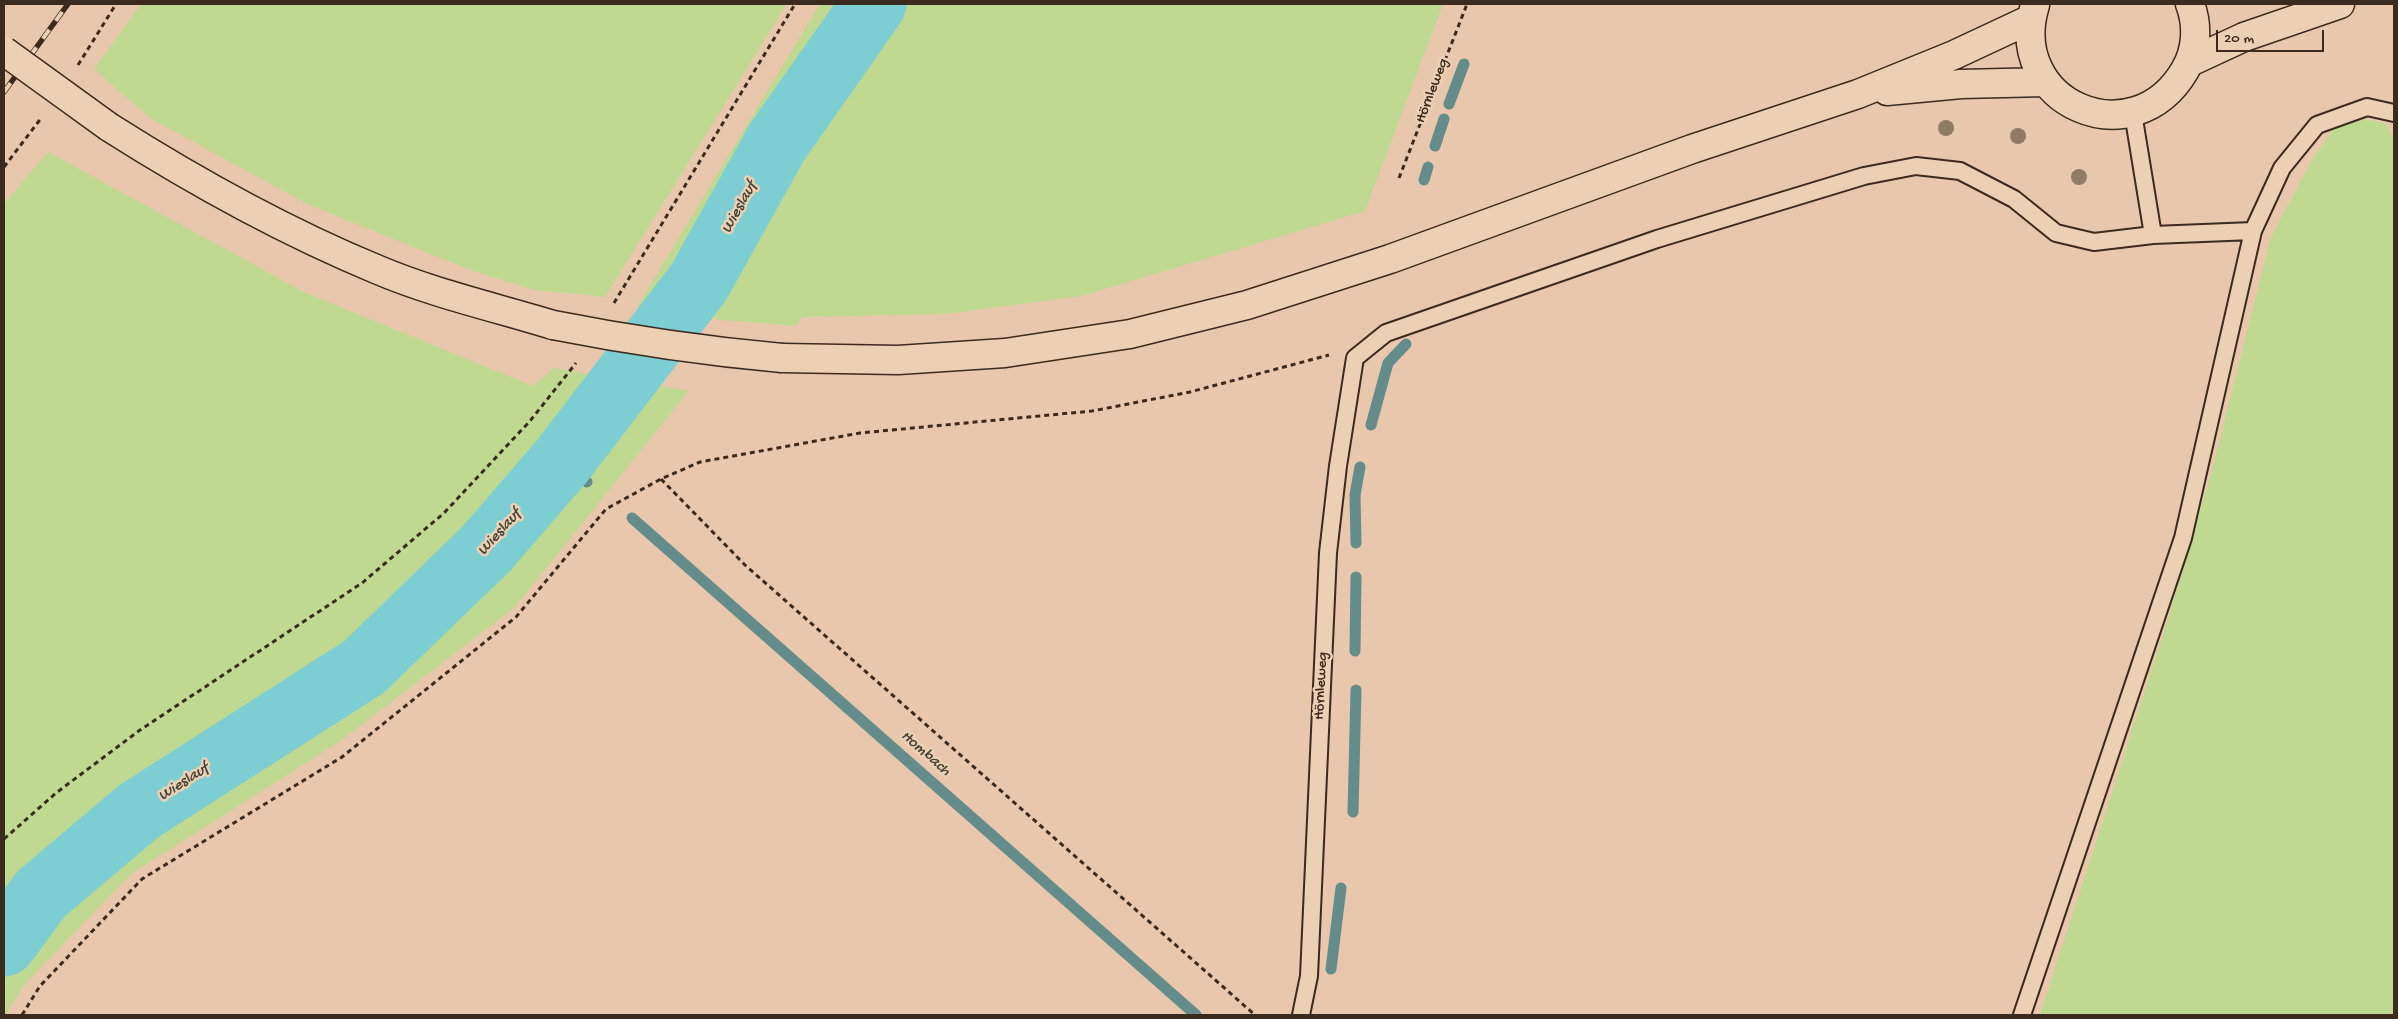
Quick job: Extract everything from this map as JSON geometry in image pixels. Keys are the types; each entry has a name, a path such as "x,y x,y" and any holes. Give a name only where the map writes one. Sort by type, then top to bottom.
{"main road":[{"path":"2033,11 2030,41 2035,63 2046,82 2063,100 2085,111 2108,116 2133,113 2157,103 2177,85 2190,62 2195,44 2195,25 2190,4"},
{"path":"2190,62 2244,37 2340,4"},
{"path":"4,51 109,127 182,173 278,224 377,270 464,299 553,325 618,338 685,348 782,358 898,360 1005,353 1130,334 1246,305 1390,259 1692,150 1858,94 1954,55 2033,11"},
{"path":"1858,94 1961,84 2046,82"}],"lane":[{"path":"2022,1015 2183,538 2253,230 2282,168 2317,125 2368,107 2394,113"},
{"path":"2133,113 2152,235"},
{"path":"1355,358 1386,333 1657,239 1864,176 1916,166 1960,170 2014,199 2056,233 2094,242 2152,235 2253,230"},
{"name":"Hörnleweg","path":"1300,1015 1309,976 1328,553 1338,466 1355,358"}],"path":[{"path":"623,289 795,4"},
{"name":"Hörnleweg","path":"1399,178 1467,4"},
{"path":"22,1015 40,986 142,879 342,756 516,617 606,509 661,479 700,462 860,433 1092,411 1190,392 1330,355 1355,358"},
{"path":"4,840 56,793 140,730 362,583 444,514 530,421 566,377"},
{"path":"661,479 745,565 1255,1015"}],"green space":[{"path":"141,4 787,4 605,297 534,290 468,269 309,205 150,118 94,69"},
{"path":"820,4 1443,4 1365,211 1081,296 947,314 802,317 796,326 721,320 637,307"},
{"path":"2359,118 2385,123 2394,138 2394,1015 2040,1015 2169,616 2212,470 2271,237 2314,156 2334,129"},
{"path":"48,152 304,292 533,386 554,368 689,391 514,608 339,742 131,874 24,985 6,1015 4,1015 4,204"}],"waterway":[{"name":"Wieslauf","path":"4,944 41,894 139,811 364,667 486,549 562,461 699,282 777,142 874,4"},
{"path":"1449,104 1464,64"},
{"path":"1435,146 1444,119"},
{"path":"1424,180 1428,167"},
{"path":"1371,425 1388,363 1406,344"},
{"name":"Hombach","path":"562,461 587,482"},
{"path":"1356,543 1355,495 1360,467"},
{"name":"Hombach","path":"632,518 1196,1015"},
{"path":"1355,651 1356,577"},
{"path":"1353,812 1356,690"},
{"path":"1331,969 1341,888"}],"railway":[{"path":"4,92 68,4"}]}
